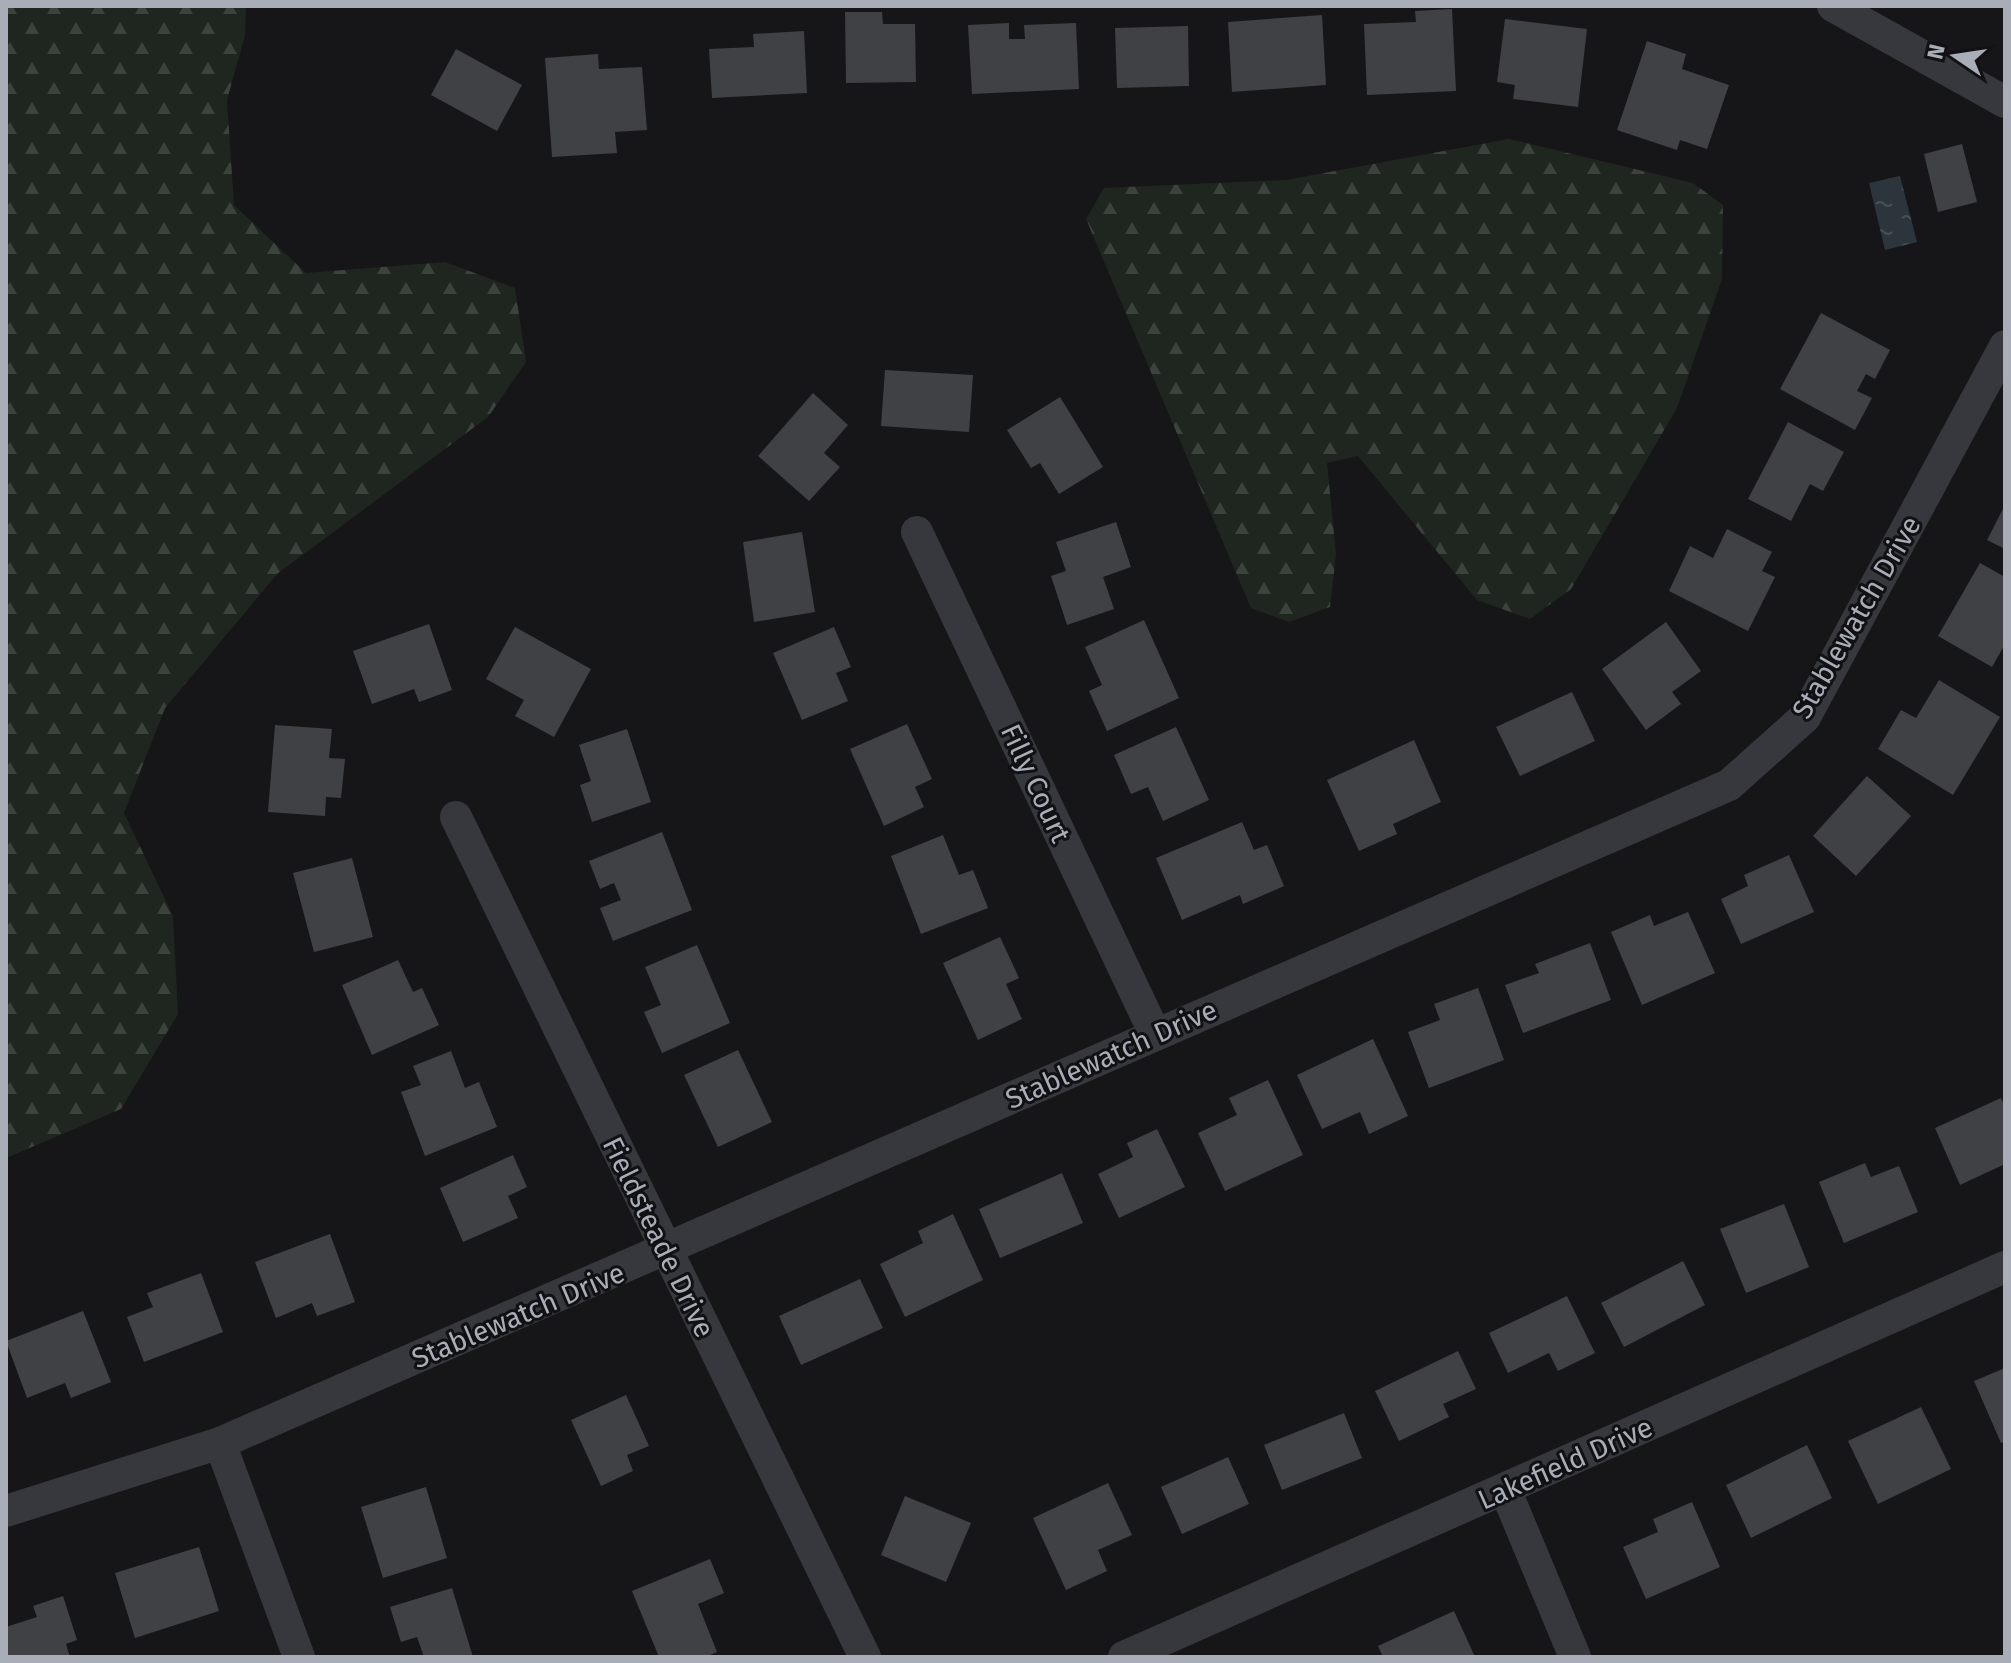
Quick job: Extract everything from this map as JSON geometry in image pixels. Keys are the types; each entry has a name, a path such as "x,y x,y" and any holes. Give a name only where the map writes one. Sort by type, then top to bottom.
{"street":[{"path":"1833,6 2005,102"},
{"name":"Stablewatch Drive","path":"6,1511 220,1443 1729,785 1805,717 2005,346"},
{"name":"Filly Court","path":"917,532 1155,1034"},
{"name":"Fieldsteade Drive","path":"456,817 865,1657"},
{"name":"Lakefield Drive","path":"1124,1657 2005,1267"},
{"path":"220,1443 299,1657"},
{"path":"1505,1489 1575,1657"}],"green space":[{"path":"6,6 246,6 245,35 227,100 234,205 306,273 445,262 515,288 526,362 488,417 277,574 165,708 124,813 173,916 178,1014 121,1109 6,1158"},
{"path":"1509,139 1693,183 1723,205 1722,279 1677,408 1571,589 1530,619 1477,600 1358,456 1327,463 1336,554 1330,607 1289,622 1251,608 1086,219 1104,188 1286,180"}],"water":[{"path":"1900,176 1917,242 1885,250 1869,183"}],"building":[{"path":"1452,9 1456,91 1367,95 1364,24 1416,22 1415,11"},
{"path":"845,12 882,12 883,24 915,24 916,82 846,83"},
{"path":"1322,15 1326,85 1232,92 1228,22"},
{"path":"1505,19 1587,29 1578,107 1513,99 1515,85 1497,82"},
{"path":"1009,23 1009,39 1025,39 1024,25 1076,23 1079,89 972,94 968,25"},
{"path":"1188,26 1189,86 1117,88 1115,28"},
{"path":"804,31 807,93 712,98 709,49 754,47 753,34"},
{"path":"1647,41 1686,54 1682,69 1729,85 1707,149 1680,140 1677,150 1617,130"},
{"path":"456,49 522,85 497,131 431,95"},
{"path":"598,54 599,69 642,67 647,130 615,132 617,153 552,157 545,58"},
{"path":"1962,144 1977,202 1938,212 1924,154"},
{"path":"1821,313 1890,350 1875,379 1866,374 1857,391 1872,398 1855,430 1780,389"},
{"path":"885,370 973,375 969,432 881,426"},
{"path":"813,393 848,425 824,453 840,467 809,501 758,456"},
{"path":"1060,397 1103,467 1059,494 1040,463 1031,468 1007,430"},
{"path":"1788,422 1844,452 1823,491 1810,484 1791,521 1748,499"},
{"path":"2005,505 2005,549 1987,540"},
{"path":"1116,522 1131,567 1103,577 1114,609 1067,625 1051,576 1066,571 1056,542"},
{"path":"1727,529 1772,552 1762,571 1775,577 1748,631 1669,591 1690,546 1713,558"},
{"path":"802,532 815,612 754,622 743,542"},
{"path":"1980,563 2005,577 2005,644 1992,667 1938,636"},
{"path":"1144,620 1179,698 1107,731 1089,691 1102,685 1085,647"},
{"path":"1666,622 1701,671 1672,692 1681,704 1646,730 1602,669"},
{"path":"429,624 452,690 419,702 414,689 372,704 353,651"},
{"path":"515,627 591,669 554,737 515,716 524,700 486,679"},
{"path":"834,627 851,667 836,673 848,701 802,720 773,653"},
{"path":"1939,680 2000,717 1953,795 1878,749 1901,710 1916,718"},
{"path":"1572,692 1595,741 1520,776 1496,727"},
{"path":"907,724 932,779 915,787 924,807 884,826 850,749"},
{"path":"275,725 332,729 329,758 345,759 341,798 326,797 325,816 268,812"},
{"path":"1176,727 1209,800 1163,821 1148,787 1131,794 1114,755"},
{"path":"627,729 651,802 592,822 580,785 591,781 579,745"},
{"path":"1414,740 1441,802 1393,824 1397,834 1359,851 1327,780"},
{"path":"1867,776 1911,816 1856,876 1813,836"},
{"path":"1242,822 1254,850 1267,845 1284,886 1243,904 1240,895 1182,920 1156,858"},
{"path":"662,832 692,910 613,941 600,908 621,900 614,883 600,889 589,861"},
{"path":"943,835 959,875 973,870 988,908 921,934 891,856"},
{"path":"1789,855 1814,912 1741,944 1721,899 1748,886 1744,875"},
{"path":"352,858 373,937 314,952 293,873"},
{"path":"1688,912 1715,973 1642,1005 1611,932 1650,915 1654,926"},
{"path":"1000,937 1019,978 1006,984 1022,1019 978,1040 943,963"},
{"path":"1590,943 1611,1000 1523,1033 1505,985 1539,973 1535,964"},
{"path":"697,945 730,1023 662,1053 644,1012 661,1005 645,967"},
{"path":"398,960 413,992 422,988 439,1025 372,1055 342,985"},
{"path":"1478,988 1504,1060 1429,1088 1408,1032 1440,1020 1434,1004"},
{"path":"1373,1039 1408,1116 1369,1134 1360,1112 1322,1129 1297,1075"},
{"path":"738,1050 772,1122 718,1147 684,1075"},
{"path":"451,1051 465,1088 479,1082 497,1127 425,1156 401,1092 421,1085 413,1066"},
{"path":"1268,1080 1303,1155 1225,1191 1198,1133 1237,1115 1229,1098"},
{"path":"2001,1098 2005,1108 2005,1164 1960,1185 1935,1128"},
{"path":"1157,1129 1185,1187 1119,1218 1098,1174 1133,1157 1127,1143"},
{"path":"513,1155 527,1187 508,1196 518,1218 463,1242 440,1188"},
{"path":"1865,1163 1871,1177 1899,1166 1918,1212 1844,1243 1819,1182"},
{"path":"1062,1173 1083,1223 1000,1258 979,1209"},
{"path":"1784,1204 1809,1267 1746,1293 1720,1229"},
{"path":"953,1214 983,1280 905,1317 880,1264 923,1243 918,1231"},
{"path":"330,1234 355,1302 317,1316 312,1303 276,1318 255,1262"},
{"path":"1683,1261 1705,1305 1624,1347 1601,1303"},
{"path":"201,1273 223,1332 144,1362 127,1317 153,1307 147,1293"},
{"path":"860,1279 883,1328 801,1365 779,1316"},
{"path":"1567,1296 1595,1353 1558,1371 1549,1353 1508,1373 1489,1333"},
{"path":"83,1311 111,1382 71,1398 65,1383 27,1398 6,1341"},
{"path":"1458,1351 1476,1389 1443,1404 1449,1417 1399,1441 1375,1391"},
{"path":"2005,1368 2005,1442 2001,1443 1974,1381"},
{"path":"626,1395 649,1446 627,1455 633,1471 601,1486 571,1420"},
{"path":"1921,1407 1951,1469 1878,1504 1848,1441"},
{"path":"1344,1413 1362,1458 1282,1490 1264,1445"},
{"path":"1807,1445 1832,1498 1751,1538 1726,1485"},
{"path":"1228,1457 1249,1504 1182,1534 1161,1487"},
{"path":"1108,1483 1132,1535 1098,1550 1107,1571 1066,1590 1033,1518"},
{"path":"426,1487 447,1558 383,1578 361,1507"},
{"path":"905,1496 971,1523 946,1582 881,1555"},
{"path":"1692,1502 1720,1567 1646,1599 1623,1547 1658,1532 1653,1519"},
{"path":"199,1547 219,1611 135,1638 115,1573"},
{"path":"710,1559 724,1593 698,1604 717,1652 705,1657 659,1657 632,1591"},
{"path":"452,1588 473,1657 424,1657 417,1637 401,1642 390,1607"},
{"path":"63,1596 77,1640 66,1644 70,1657 8,1657 6,1627 37,1617 33,1606"},
{"path":"1454,1611 1475,1657 1383,1657 1378,1646"}]}
